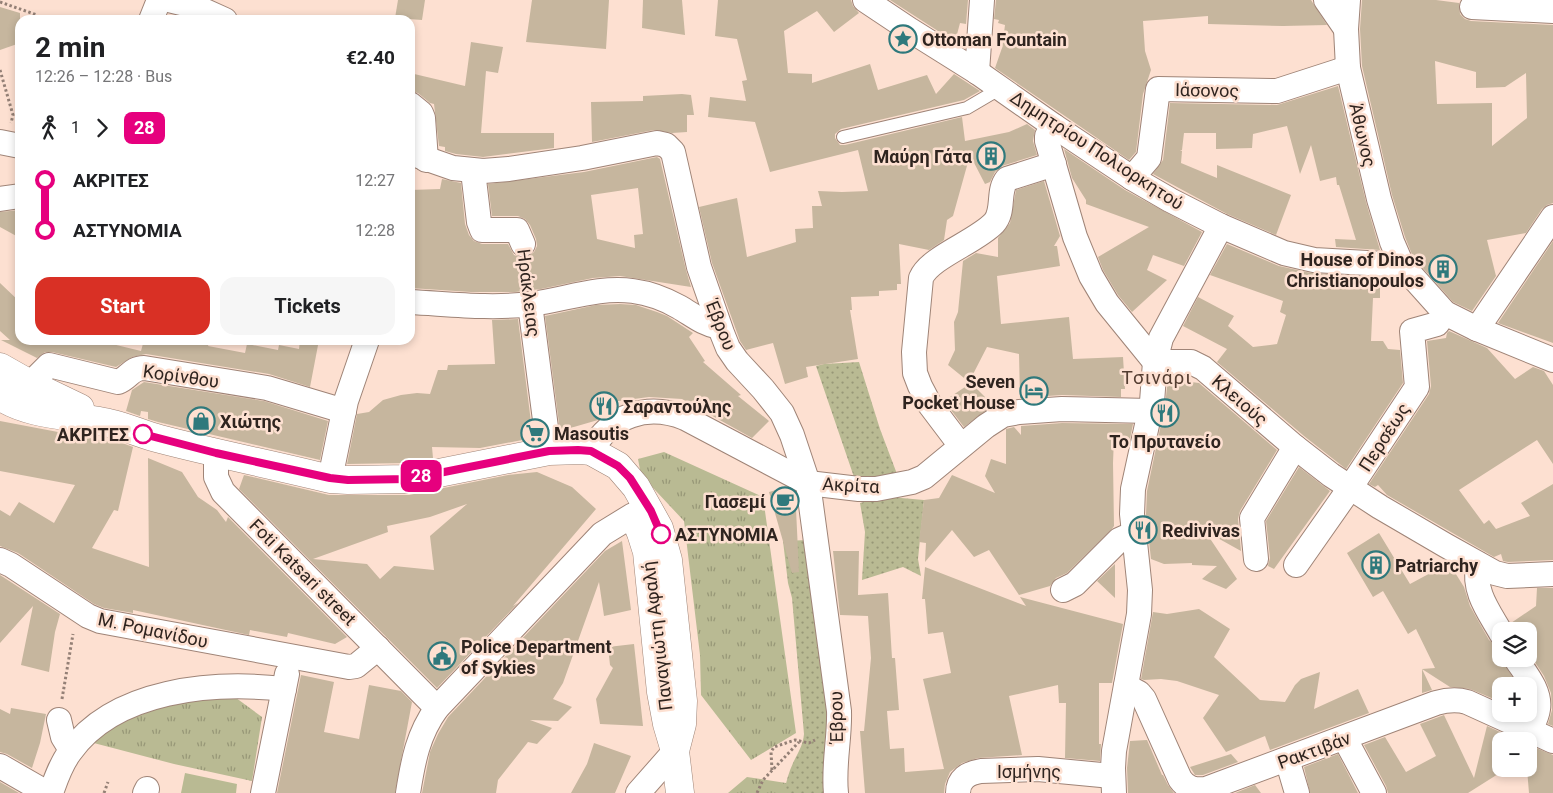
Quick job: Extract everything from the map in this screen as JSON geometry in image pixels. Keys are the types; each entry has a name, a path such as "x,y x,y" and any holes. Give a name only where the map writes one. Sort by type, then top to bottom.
{"street":[{"path":"153,15 159,0"},
{"path":"170,0 200,3 218,15"},
{"name":"Δημητρίου Πολιορκητού","path":"865,0 1000,88 1052,144 1132,178 1221,226 1284,253 1314,260 1402,265"},
{"path":"977,72 982,0"},
{"path":"1326,0 1346,29"},
{"name":"Άθωνος","path":"1348,0 1346,29 1348,68 1379,199 1392,242 1402,265"},
{"path":"1473,4 1553,11"},
{"name":"Ιάσονος","path":"1132,178 1149,158 1158,90 1277,91 1348,68"},
{"name":"Έβρου","path":"415,108 421,113 423,118 418,157 453,168 473,171 502,170 657,143 666,145 671,150 675,158 697,257 719,327 728,348 737,361 763,388 782,413 792,435 808,483 839,702 840,729 835,763 836,793"},
{"path":"961,446 930,405 915,373 914,352 920,281 928,267 978,236 996,221 1002,187 1010,178 1009,173 1011,169 1032,152 1052,144 1075,237 1090,276 1107,303 1154,362"},
{"name":"Ηράκλειας","path":"473,171 479,222 482,230 517,230 523,244"},
{"path":"1477,329 1553,217"},
{"path":"1113,784 1114,752 1140,601 1132,514 1133,489 1152,402 1154,362 1161,338 1221,226"},
{"path":"1402,265 1445,313 1477,329 1553,360"},
{"path":"415,302 479,306 530,304 606,291 631,290 667,301 703,322 719,327"},
{"name":"Ηράκλειας","path":"530,304 570,451"},
{"name":"Περσέως","path":"1296,566 1417,387 1412,331 1437,324 1445,313"},
{"path":"330,478 344,411 365,345"},
{"name":"Κλειούς","path":"1154,362 1191,362 1203,368 1295,447 1350,488 1478,564 1495,573 1507,576 1553,574"},
{"name":"Κορίνθου","path":"30,384 49,365 118,382 123,380 134,369 144,368 268,388 344,411"},
{"path":"0,367 30,384 113,424 157,439 330,478 348,480 409,479 570,451"},
{"path":"1,393 32,409 113,424"},
{"name":"Ακρίτα","path":"570,451 619,420 637,414 667,413 685,418 808,483 876,489 912,482 932,472 961,446 999,417 1019,412 1081,409 1150,411"},
{"path":"1256,559 1252,518 1295,447"},
{"name":"Παναγιώτη Αφαλή","path":"570,451 601,475 616,490 633,515 642,533 647,552 661,692 675,751 680,793"},
{"name":"Παναγιώτη Αφαλή","path":"570,451 618,466 630,478 651,511 664,543 668,560 683,688 682,724 675,751"},
{"name":"Foti Katsari street","path":"216,453 216,477 223,492 437,708"},
{"path":"408,793 419,740 437,708 602,534 633,515"},
{"path":"1063,590 1075,584 1119,540 1128,536 1135,536"},
{"name":"Μ. Ρομανίδου","path":"0,560 100,621 352,667 361,663 378,648"},
{"path":"1478,564 1476,581 1479,593 1495,622"},
{"path":"263,793 290,657"},
{"path":"1521,667 1534,689 1538,700 1538,711 1530,731"},
{"path":"0,766 49,793 71,750 86,734 106,719 132,706 160,696 195,689 232,686 284,689"},
{"name":"Ρακτιβάν","path":"1126,686 1139,693 1144,699 1183,784 1193,789 1207,791 1436,703 1454,700 1467,702 1553,741"},
{"path":"59,720 63,737 71,750"},
{"path":"1345,738 1374,793"},
{"path":"638,793 675,751"},
{"path":"1288,759 1297,793"},
{"name":"Ισμήνης","path":"958,793 960,782 965,776 981,771 1052,769 1113,784"}],"lane":[{"path":"843,137 967,108 1000,88"}],"path":[{"path":"0,2 37,15"},
{"path":"0,70 13,115 9,144"},
{"name":"Ηράκλειας","path":"523,244 530,304"},
{"path":"59,720 74,628"},
{"path":"772,770 771,752 774,747 795,740 809,743 840,729"},
{"path":"757,793 763,780 800,741"},
{"path":"104,793 108,782"}],"green space":[{"path":"859,362 880,429 897,474 855,480 816,366"},
{"path":"664,452 763,497 796,733 751,760 701,695 700,655 684,521 641,475 638,459"},
{"path":"890,497 924,500 918,559 921,576 903,567 862,580 865,532 860,503"},
{"path":"808,540 830,704 829,793 784,793 804,734 792,598 788,583 783,541"},
{"path":"232,695 262,717 252,781 174,764 90,742 121,722 182,700"},
{"path":"185,773 237,784 236,793 181,793"},
{"path":"747,777 786,783 786,793 728,793"}],"building":[{"path":"398,0 425,0 422,20 415,19 415,15 396,15"},
{"path":"532,0 609,0 606,49 526,42"},
{"path":"643,0 682,0 685,35 642,28"},
{"path":"718,0 851,0 859,13 834,32 817,11 784,31 788,73 812,74 812,83 870,64 878,90 927,75 936,94 954,74 980,91 964,100 841,129 835,134 835,138 840,145 962,117 965,141 1009,132 1027,124 1035,130 1033,141 1037,155 1002,166 995,172 990,182 985,184 970,155 953,216 947,220 944,240 929,250 899,244 901,284 897,284 897,290 879,291 879,296 851,297 852,310 850,310 858,359 806,367 808,377 785,384 773,343 746,350 740,341 712,263 699,207 737,198 747,257 796,242 795,229 813,228 812,206 822,206 818,191 868,191 858,150 770,172 755,122 708,117 710,97 746,101 742,81 747,80 737,39 715,36"},
{"path":"890,0 968,0 966,24 960,23 955,42"},
{"path":"996,0 1311,0 1327,25 1208,24 1208,16 1143,21 1145,51 1151,70 1143,94 1136,152 1129,160 995,68 1002,48 1005,25 998,23 999,20 994,19"},
{"path":"1362,0 1436,0 1459,3 1460,14 1465,19 1471,21 1553,25 1553,203 1542,209 1526,233 1487,240 1496,276 1472,311 1453,302 1413,257 1405,237 1392,195 1362,66 1360,29","holes":["1435,61 1476,72 1476,88 1505,87 1526,73 1527,118 1492,146 1492,103 1437,104"]},
{"path":"0,7 20,13 20,15 15,15 15,45 0,50"},
{"path":"471,42 503,47 498,73 486,71 481,133 554,133 554,148 483,157 445,151 445,147 439,146 434,104 415,92 415,74 465,86"},
{"path":"1338,86 1366,202 1380,250 1336,247 1335,239 1356,240 1336,177 1320,181 1311,145 1300,174 1287,126 1253,134 1252,148 1216,149 1216,133 1184,133 1182,150 1180,150 1182,151 1181,163 1217,178 1217,165 1291,195 1276,235 1227,214 1153,174 1163,160 1170,103 1277,105"},
{"path":"691,95 694,115 687,115 687,132 672,133 654,130 592,142 591,102 643,101 643,96"},
{"path":"1064,149 1125,190 1202,232 1184,266 1153,255 1147,270 1167,280 1132,312 1118,295 1103,270 1098,257 1149,227 1086,204 1086,200 1072,178"},
{"path":"657,157 660,159 691,287 620,276 593,278 541,289 515,292 471,292 415,288 415,190 440,189 442,179 461,183 465,224 469,235 474,241 482,244 508,244 514,255 522,258 534,252 537,246 536,239 525,219 518,216 492,216 488,184 584,172","holes":["638,188 643,234 634,235 635,248 597,239 591,195"]},
{"path":"1044,181 1060,236 1054,246 1057,246 1060,266 997,276 1001,324 1069,317 1073,359 1123,357 1125,389 1121,389 1121,397 1062,395 1020,398 1019,354 987,347 969,382 948,365 955,350 954,322 958,312 963,261 976,253 998,257 998,238 1010,223 1016,190"},
{"path":"15,210 15,235 0,227 0,212"},
{"path":"1553,241 1553,343 1498,323"},
{"path":"1227,244 1279,266 1311,273 1380,278 1380,298 1373,298 1371,341 1383,341 1388,349 1400,350 1403,383 1346,469 1217,362 1227,349 1183,326 1198,297 1234,316 1228,326 1253,347 1277,344 1286,315 1280,312 1283,301 1210,275"},
{"path":"0,283 15,297 15,345 116,345 141,351 143,345 208,345 245,353 247,345 278,350 279,345 299,349 299,345 318,345 310,387 269,374 146,354 132,357 116,367 52,352 45,352 37,358 1,340 10,340 0,331"},
{"path":"596,305 636,305 657,312 667,316 693,333 689,337 705,361 703,362 741,395 738,396 769,421 752,438 682,399 649,397 611,402 613,408 598,420 560,431 545,316"},
{"path":"518,319 533,438 480,448 432,447 433,458 407,463 347,464 357,414 369,412 383,400 401,395 430,394 438,370 447,370 448,365 495,364 492,320"},
{"path":"1449,331 1487,348 1515,379 1533,367 1544,371 1553,385 1553,464 1537,440 1459,490 1484,524 1489,520 1496,529 1530,516 1521,503 1553,484 1553,560 1503,561 1501,554 1494,557 1387,495 1378,485 1375,487 1369,484 1429,394 1431,386 1427,341 1446,338"},
{"path":"1168,379 1199,383 1277,450 1240,511 1238,519 1241,551 1205,531 1237,579 1226,589 1202,579 1217,566 1192,565 1192,563 1164,564 1151,559 1146,514 1147,491 1165,405"},
{"path":"144,382 264,401 328,421 320,460 158,422 148,419 148,412 141,411 140,416 126,411 132,390"},
{"path":"971,383 993,405 964,427 944,401"},
{"path":"0,421 116,443 117,441 133,447 118,511 114,510 92,548 149,567 148,458 182,472 198,497 217,510 226,522 228,517 347,637 335,644 288,633 287,637 250,630 249,635 133,610 133,613 104,608 94,604 18,553 0,546 0,510 10,516 19,502 54,523 75,485 0,471"},
{"path":"1062,423 1133,424 1130,439 1114,438 1114,526 1112,529 1067,573 1056,578 1050,586 1019,595 989,550 974,557 952,530 925,562 926,543 919,542 924,500 939,498 952,475 995,493 985,476 991,459 1006,464 1006,429 1014,427 1021,435 1021,426"},
{"path":"1299,467 1330,491 1274,569 1268,566 1270,558 1266,521"},
{"path":"537,472 572,487 596,509 513,606 518,603 437,688 239,489 244,475 329,495 409,495 508,475","holes":["467,504 430,536 434,570 394,566 380,579 367,564 313,559 388,532 387,526 430,517"]},
{"path":"787,487 794,491 798,508 796,509 799,572 792,573 769,492"},
{"path":"1379,533 1410,584 1449,563 1464,587 1470,606 1492,642 1492,667 1506,667 1512,677 1492,677 1492,698 1470,689 1450,687 1422,669 1435,668 1416,629 1408,634 1383,591 1373,597 1347,553"},
{"path":"622,541 631,610 604,616 599,582 563,683 553,699 572,707 558,721 530,720 552,728 537,744 528,742 498,780 496,793 422,793 430,752 448,717 605,551"},
{"path":"833,551 859,551 858,595 888,593 892,658 895,658 899,710 887,711 890,749 904,748 905,772 944,769 923,679 951,673 943,632 928,634 925,599 922,599 925,567 1026,606 1020,597 1123,624 1112,683 1099,683 1100,761 1065,758 1066,703 1059,703 1058,685 1009,696 1022,755 978,758 962,763 950,772 945,784 944,793 865,793 860,731 864,731 871,658 868,616 840,615"},
{"path":"1115,564 1115,598 1097,581"},
{"path":"0,575 60,614 55,632 49,672 21,665 33,606 0,643"},
{"path":"1537,588 1553,588 1553,726 1548,724 1552,710 1551,693 1537,665 1537,622 1512,622 1536,606"},
{"path":"1199,609 1230,629 1214,657 1260,700 1285,702 1301,679 1320,672 1314,709 1358,689 1369,713 1270,750 1265,736 1226,752 1203,718 1219,695 1177,681 1141,679 1153,612 1167,614"},
{"path":"634,644 643,726 600,724 596,699 613,668 610,665 608,647"},
{"path":"1422,669 1432,690 1422,693"},
{"path":"301,675 334,682 324,732 359,739 369,685 401,691 412,702 395,793 277,793"},
{"path":"11,708 46,714 32,768 0,752 0,709 10,714"},
{"path":"1444,715 1474,778 1487,726 1500,732 1492,732 1493,777 1468,793 1388,793 1364,745 1385,737 1406,772 1436,756 1420,724"},
{"path":"1147,740 1162,775 1174,793 1128,793 1127,768 1130,741"},
{"path":"594,743 631,756 615,793 571,793 587,764"},
{"path":"1537,748 1553,755 1553,793 1529,793 1528,777 1537,777"},
{"path":"1231,754 1238,762 1203,775 1195,775 1190,767"},
{"path":"1338,754 1358,793 1310,793 1304,767"},
{"path":"0,782 19,793 0,793"},
{"path":"1255,785 1261,793 1235,793"}],"bus line":[{"name":"28","path":"143,434 216,453 330,478 348,480 409,479 549,451 591,451 618,466 630,478 651,511 661,534"}],"place":[{"name":"Ottoman Fountain","path":"903,39"},
{"name":"Μαύρη Γάτα","path":"991,156"},
{"name":"House of Dinos Christianopoulos","path":"1443,269"},
{"name":"Seven Pocket House","path":"1034,391"},
{"name":"Σαραντούλης","path":"604,406"},
{"name":"Το Πρυτανείο","path":"1165,413"},
{"name":"Χιώτης","path":"201,421"},
{"name":"Masoutis","path":"535,433"},
{"name":"ΑΚΡΙΤΕΣ","path":"143,434"},
{"name":"Γιασεμί","path":"785,501"},
{"name":"Redivivas","path":"1143,530"},
{"name":"ΑΣΤΥΝΟΜΙΑ","path":"661,534"},
{"name":"Patriarchy","path":"1376,565"},
{"name":"Police Department of Sykies","path":"442,656"}],"district":[{"name":"Τσινάρι","path":"1157,377"}]}
